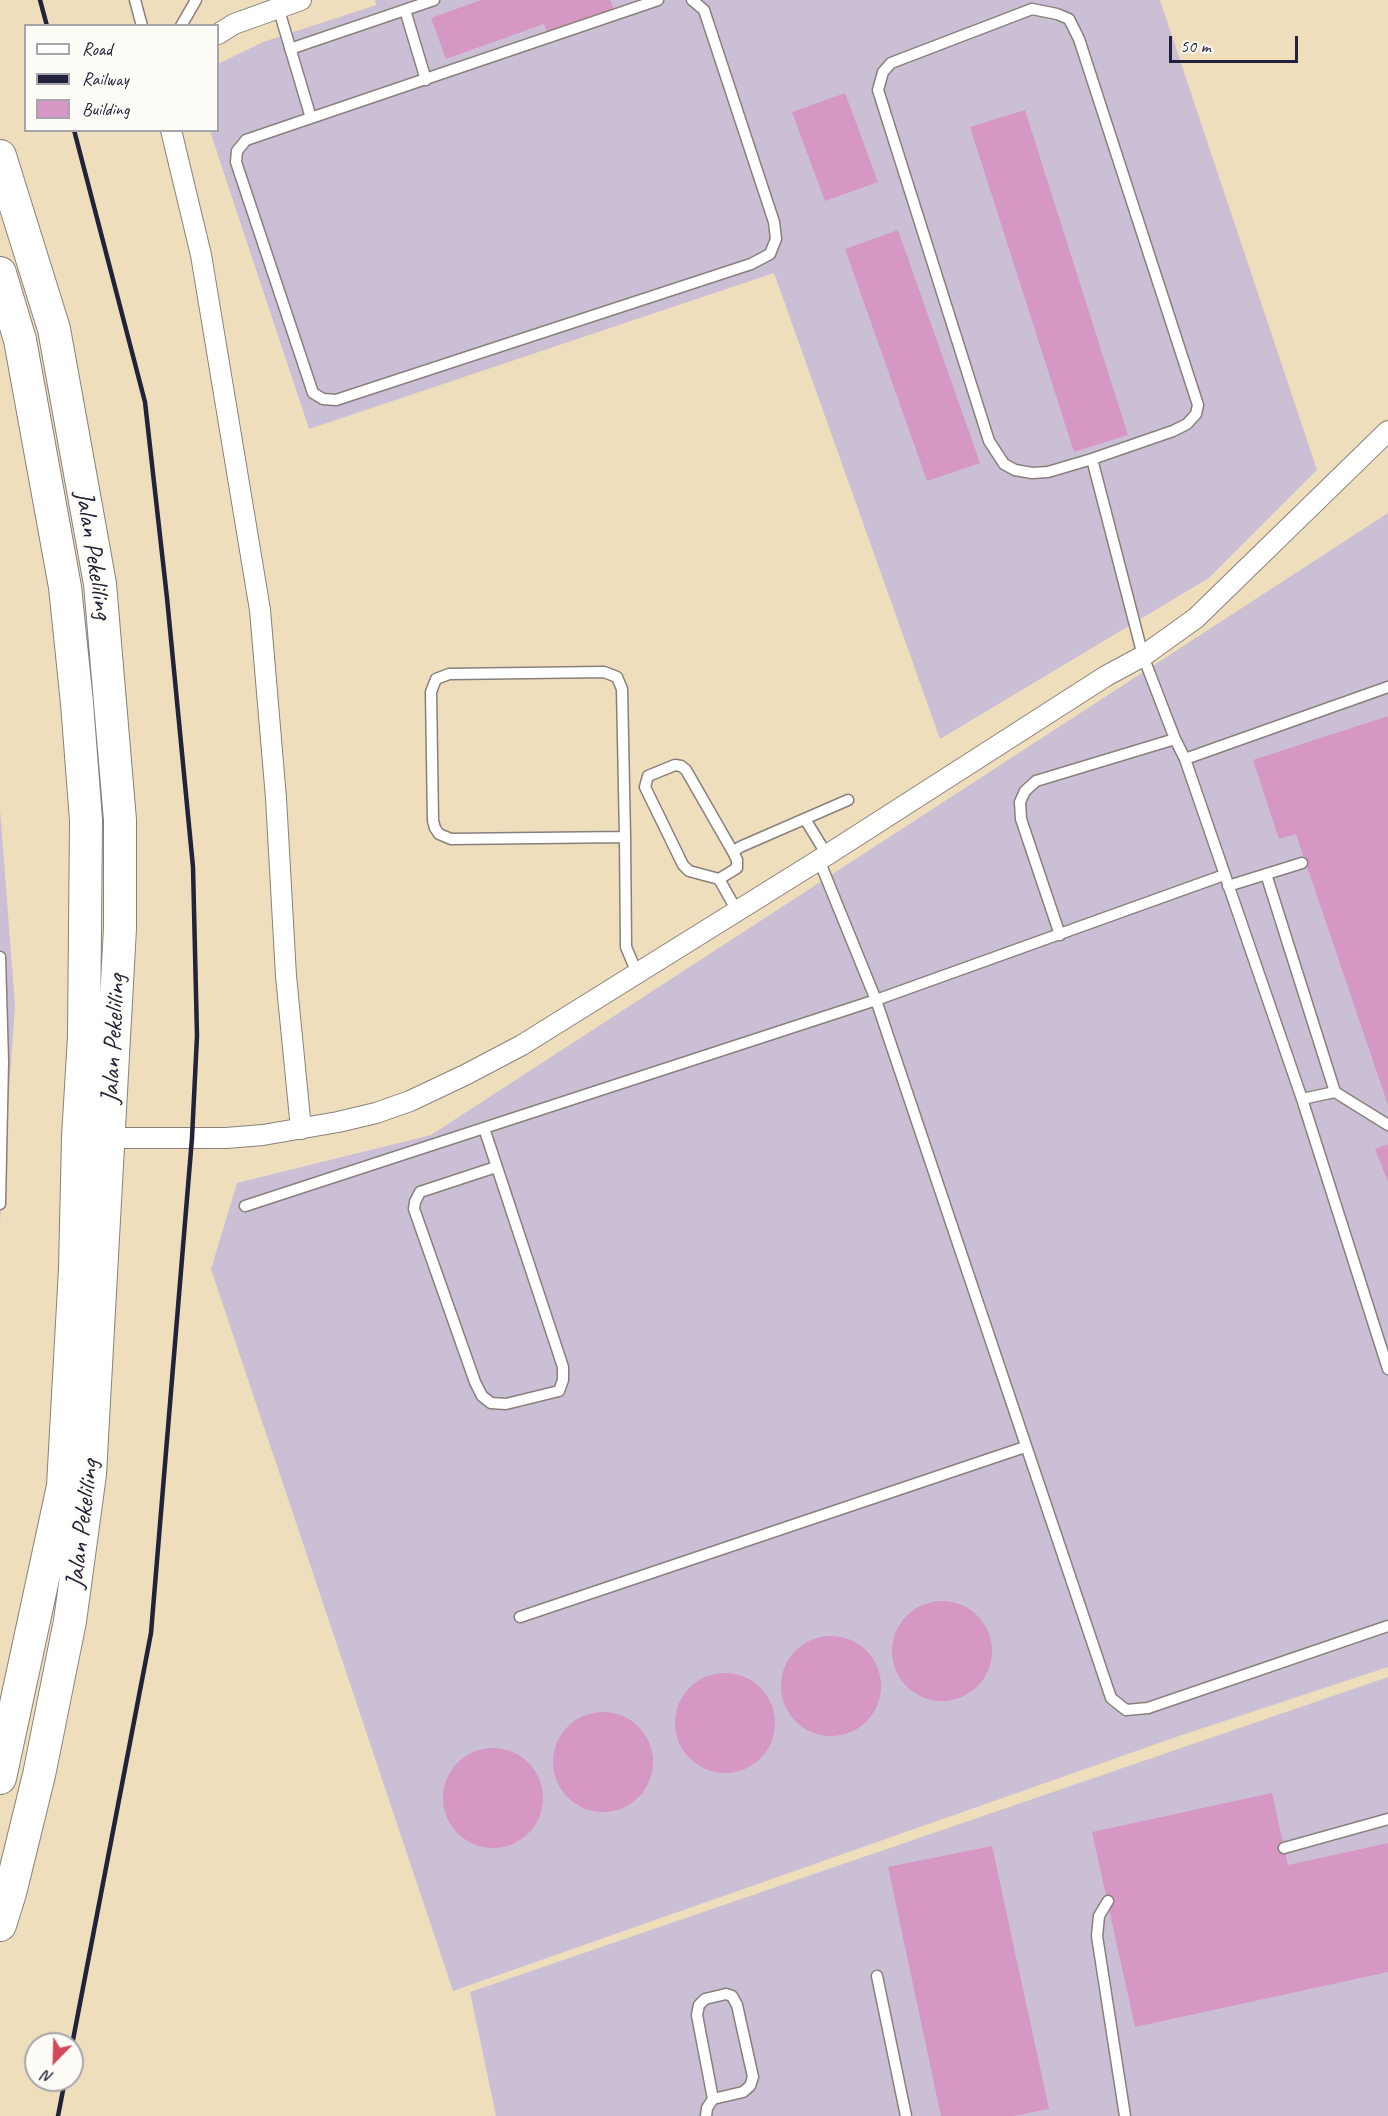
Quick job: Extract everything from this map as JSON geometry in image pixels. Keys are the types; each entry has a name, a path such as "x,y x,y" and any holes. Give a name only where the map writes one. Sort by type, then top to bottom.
{"main road":[{"name":"Jalan Pekeliling","path":"0,156 54,329 100,584 120,820 120,928 75,1269 63,1485 0,1778"},
{"name":"Jalan Pekeliling","path":"0,273 20,340 65,587 86,820 84,1037 93,1138 90,1474 70,1621 39,1775 0,1925"}],"street":[{"path":"219,33 234,24 301,0"},
{"path":"171,132 201,255 260,610 276,798 286,976 301,1130"},
{"path":"93,1138 226,1138 301,1130 376,1113 410,1101 522,1045 823,858 1096,683 1143,656 1196,618 1388,431"}],"lane":[{"path":"135,0 141,24"},
{"path":"182,24 196,0"},
{"path":"290,49 434,0"},
{"path":"658,0 626,5 426,80 246,140 237,151 236,162 313,393 323,399 336,400 752,264 770,254 776,239 774,222 704,10 692,0"},
{"path":"278,8 311,118"},
{"path":"1032,9 1069,19 1079,39 1198,405 1196,414 1187,423 1173,431 1092,459 1048,472 1032,473 1015,470 1004,464 989,441 878,90 883,72 891,63 1032,9"},
{"path":"405,10 426,80"},
{"path":"1092,459 1143,656 1185,759 1302,1099 1388,1369"},
{"path":"625,837 452,839 439,834 433,821 431,704 432,685 436,680 449,674 604,672 617,677 622,689 625,837 626,947 637,973"},
{"path":"1185,759 1388,687"},
{"path":"1060,935 1021,819 1020,802 1025,790 1036,781 1175,739"},
{"path":"719,879 737,868 737,860 686,770 675,765 648,776 645,787 683,865 689,871 719,879 737,911"},
{"path":"733,852 848,800"},
{"path":"805,819 823,858 876,1000 1111,1698 1126,1710 1148,1708 1388,1626"},
{"path":"245,1206 876,1000 1060,935 1226,880 1266,874 1302,863"},
{"path":"1266,874 1335,1092 1388,1125"},
{"path":"0,957 3,1062 0,1201"},
{"path":"1302,1099 1335,1092"},
{"path":"484,1128 563,1367 563,1380 559,1390 506,1404 491,1403 482,1396 475,1382 414,1209 420,1192 496,1167"},
{"path":"520,1617 1025,1447"},
{"path":"1284,1848 1388,1819"},
{"path":"1108,1901 1099,1916 1097,1936 1125,2116"},
{"path":"877,1976 906,2116"},
{"path":"706,2116 707,2108 714,2099 743,2092 750,2086 753,2077 737,2005 732,1996 726,1994 714,1995 705,1999 699,2005 697,2015 714,2099"}],"shaded area":[{"path":"375,0 1160,0 1317,470 1209,578 940,739 774,273 309,429 210,132 219,132 219,64 263,42 376,5"},
{"path":"1388,513 1388,1667 1179,1736 453,1991 211,1269 237,1183 431,1135"},
{"path":"0,809 15,1005 0,1222"},
{"path":"1388,1677 1388,2116 496,2116 470,1992"}],"building":[{"path":"481,0 610,0 614,9 547,32 544,24 446,59 431,18"},
{"path":"845,93 878,182 825,201 792,112"},
{"path":"1025,110 1128,435 1074,452 970,127"},
{"path":"898,230 980,463 927,481 845,249"},
{"path":"1388,716 1388,1105 1296,834 1279,839 1253,760"},
{"path":"1388,1144 1388,1182 1375,1149"},
{"path":"942,1601 961,1605 977,1616 988,1632 992,1651 988,1670 977,1686 961,1697 942,1701 923,1697 907,1686 896,1670 892,1651 896,1632 907,1616 923,1605"},
{"path":"831,1636 850,1640 866,1651 877,1667 881,1686 877,1705 866,1721 850,1732 831,1736 812,1732 796,1721 785,1705 781,1686 785,1667 796,1651 812,1640"},
{"path":"725,1673 744,1677 760,1688 771,1704 775,1723 771,1742 760,1758 744,1769 725,1773 706,1769 690,1758 679,1742 675,1723 679,1704 690,1688 706,1677"},
{"path":"603,1712 622,1716 638,1727 649,1743 653,1762 649,1781 638,1797 622,1808 603,1812 584,1808 568,1797 557,1781 553,1762 557,1743 568,1727 584,1716"},
{"path":"493,1748 512,1752 528,1763 539,1779 543,1798 539,1817 528,1833 512,1844 493,1848 474,1844 458,1833 447,1817 443,1798 447,1779 458,1763 474,1752"},
{"path":"1272,1793 1288,1865 1388,1843 1388,1972 1135,2027 1092,1832"},
{"path":"992,1846 1049,2109 1014,2116 941,2116 888,1867"}],"railway":[{"path":"40,0 46,24"},
{"path":"74,2032 151,1633 192,1138 197,1036 193,867 145,402 75,132"},
{"path":"58,2116 63,2092"}]}
